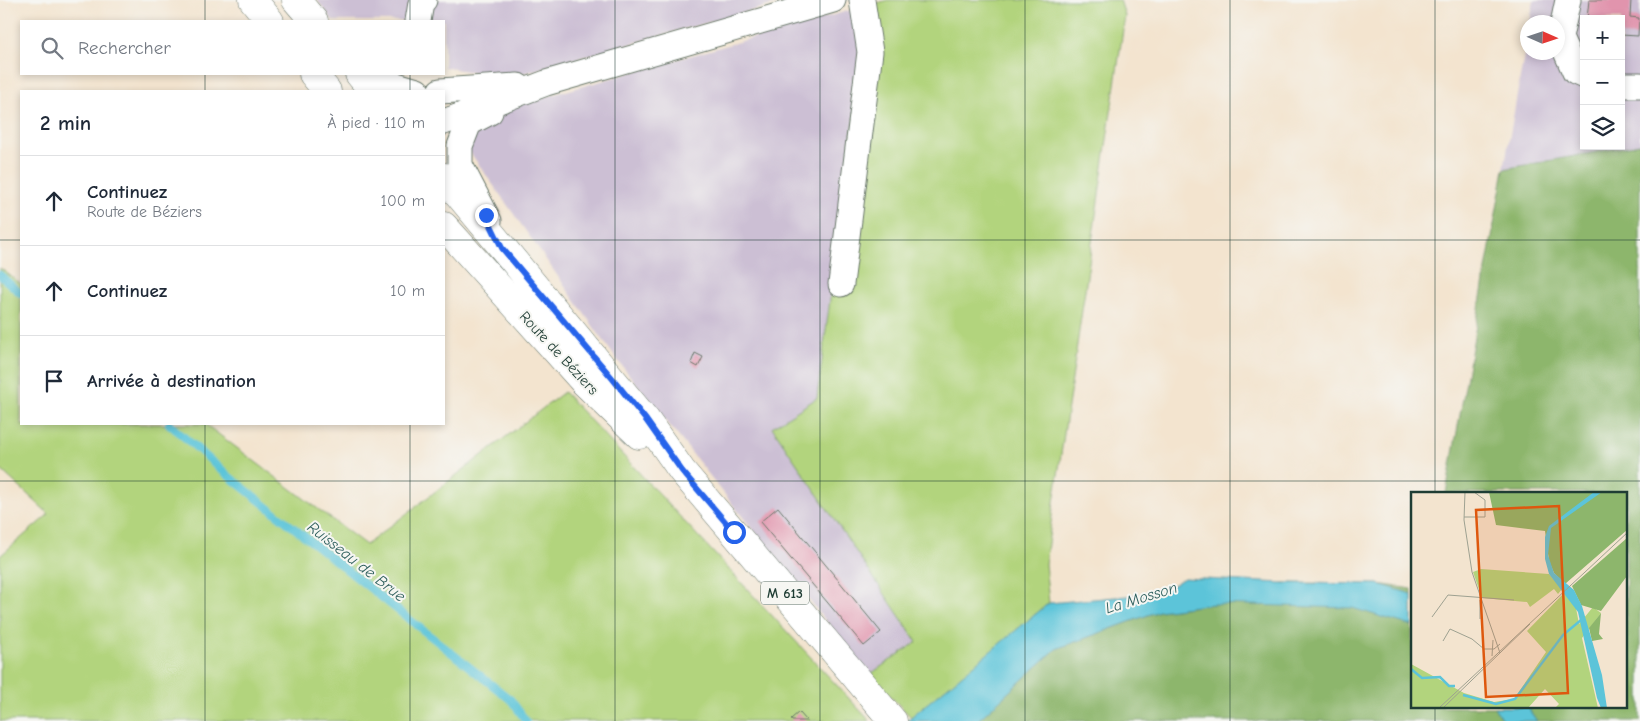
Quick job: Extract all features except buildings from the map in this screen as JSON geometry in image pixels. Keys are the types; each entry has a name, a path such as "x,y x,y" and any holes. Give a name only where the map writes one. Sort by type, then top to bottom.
{"main road":[{"path":"253,0 269,20"},
{"path":"296,0 313,20"},
{"path":"314,75 326,90"},
{"path":"360,75 372,90"},
{"name":"Route de Béziers","path":"445,178 646,420 682,471 890,718"},
{"name":"Route de Béziers","path":"445,227 584,382 638,434 682,471"}],"street":[{"path":"418,20 421,3 424,0"},
{"path":"445,122 546,84 833,0"},
{"path":"842,284 870,52 862,0"},
{"path":"1568,0 1560,38 1575,72 1580,74"},
{"path":"362,75 414,90"},
{"path":"418,75 421,90"},
{"path":"445,91 546,84"},
{"path":"502,248 460,166 452,138 469,123 546,84"},
{"path":"1625,85 1640,85"}],"shaded area":[{"path":"317,0 790,0 506,78 445,67 445,20 332,20"},
{"path":"1534,0 1640,0 1640,144 1625,147 1625,15 1580,15 1580,150 1607,150 1504,169 1523,60 1565,60 1565,15 1531,15"},
{"path":"869,5 817,398 773,427 917,642 869,675 615,357 450,124"}],"green space":[{"path":"888,0 1120,0 1125,16 1045,564 1049,603 911,717 869,675 917,642 772,427 817,398 869,5"},
{"path":"1640,144 1640,721 977,721 1056,649 1159,611 1213,604 1283,583 1378,584 1411,589 1411,708 1628,708 1628,492 1446,492 1504,169 1607,150 1625,150 1625,147"},
{"path":"0,268 20,283 20,425 206,425 366,545 564,392 870,721 0,721 0,556 49,514 0,469"}],"water":[{"name":"La Mosson","path":"1184,578 1283,583 1378,584 1411,594 1411,626 1352,608 1213,604 1159,611 1056,649 977,721 906,721 1049,603 1160,593"},
{"path":"1495,708 1528,708 1537,721 1503,721"}],"waterway":[{"name":"Ruisseau de Brue","path":"0,275 20,293"},
{"name":"Ruisseau de Brue","path":"170,425 231,478 511,700 526,721"}],"route":[{"path":"486,215 502,248 613,379 646,420 682,471 734,532"}]}
